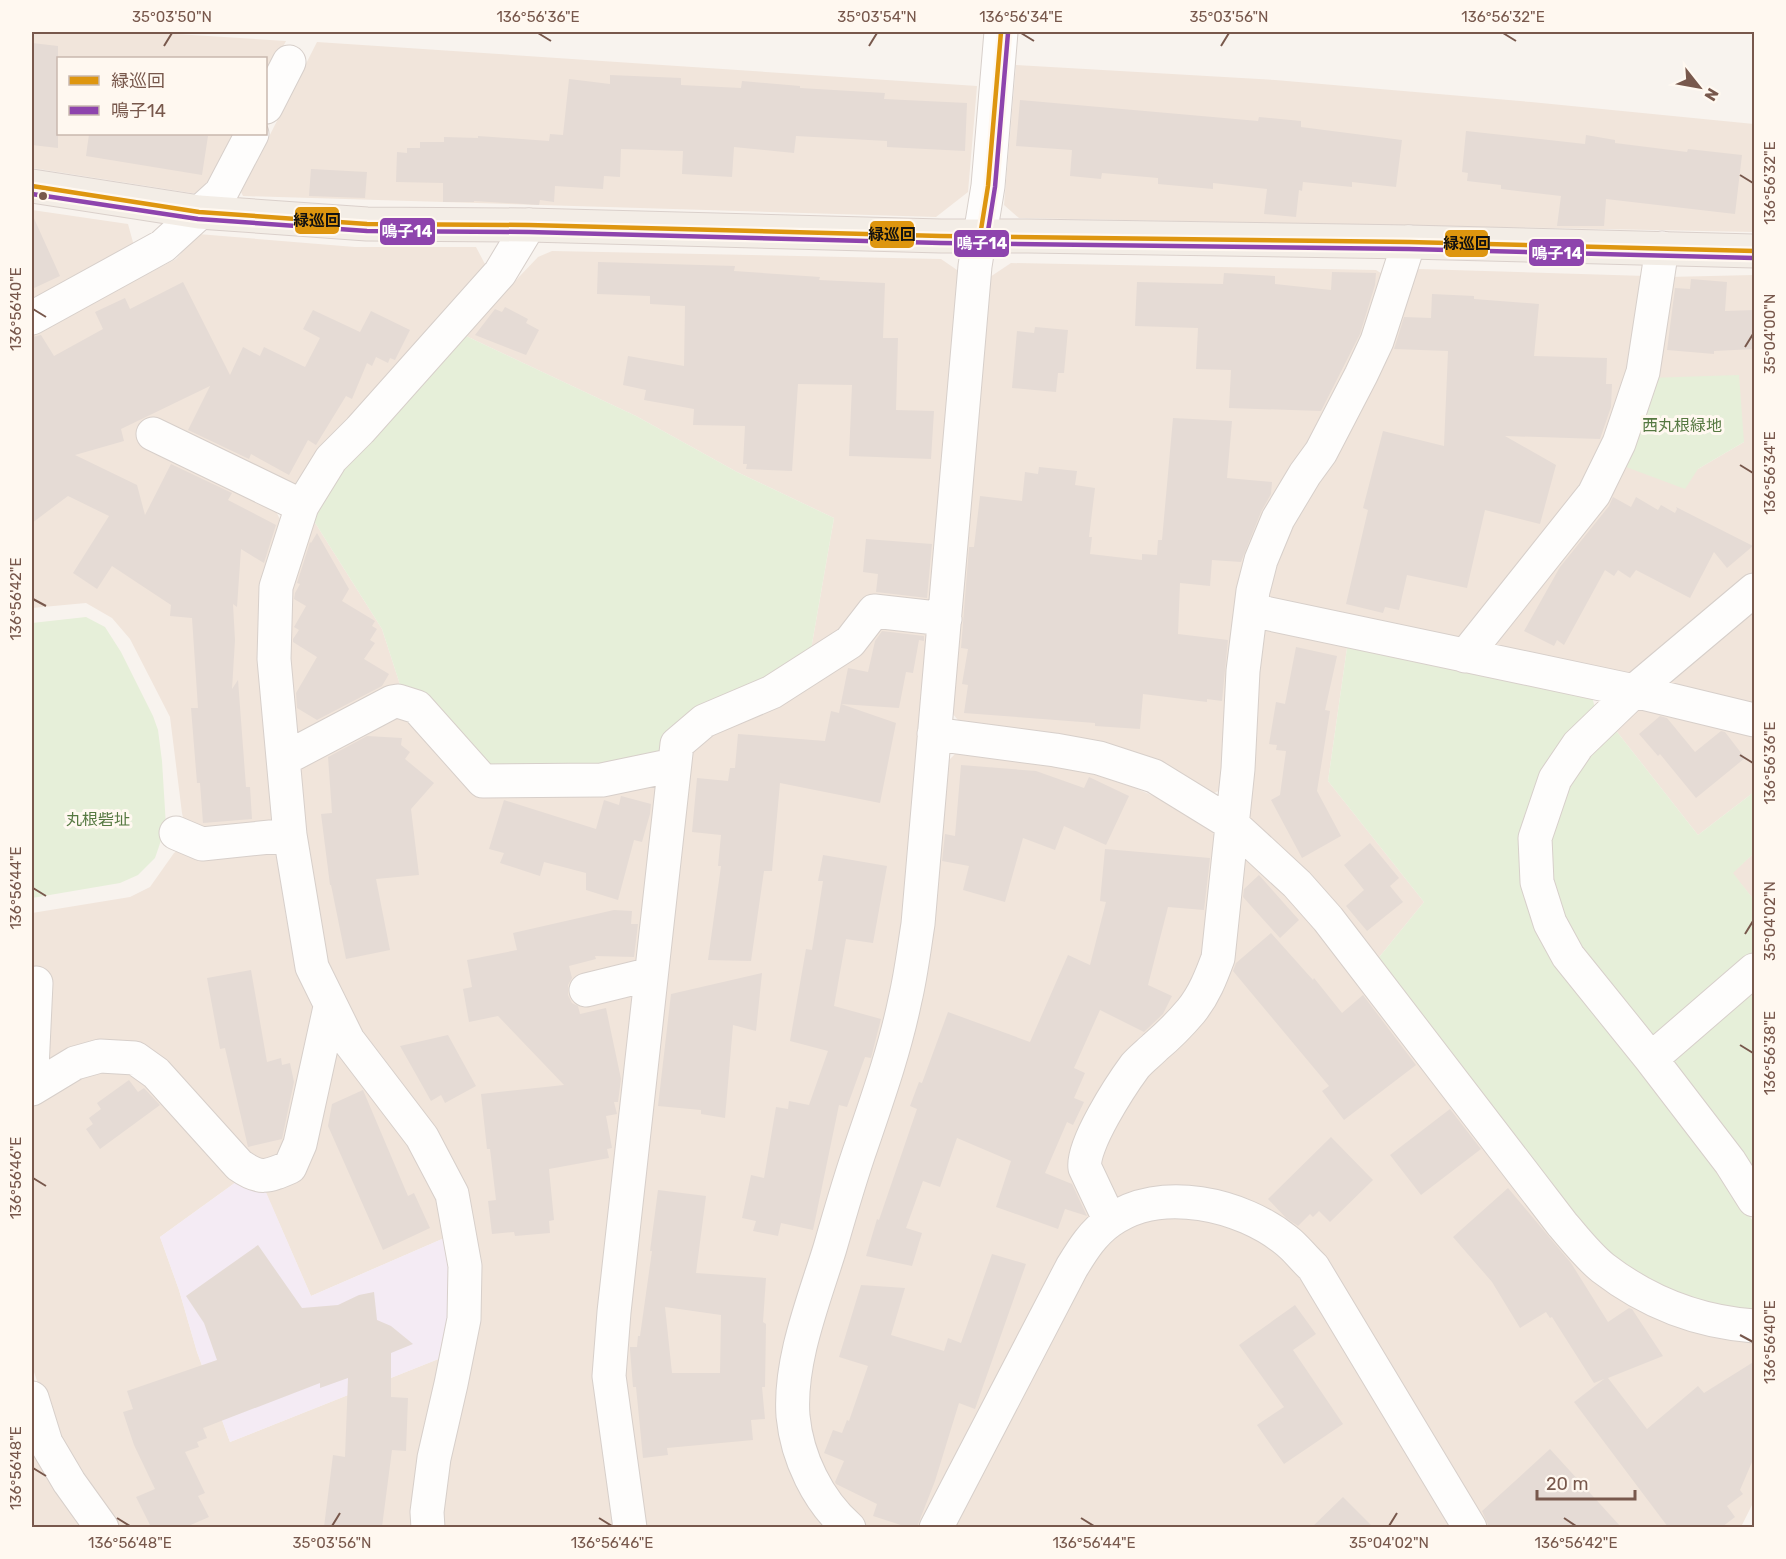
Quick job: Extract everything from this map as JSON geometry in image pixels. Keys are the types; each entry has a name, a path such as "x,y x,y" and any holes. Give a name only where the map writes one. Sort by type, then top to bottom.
{"main road":[{"path":"32,186 199,212 367,224 529,225 940,236 1409,242 1755,251"}],"street":[{"path":"849,1527 839,1519 818,1491 807,1468 794,1418 793,1387 802,1342 852,1173 884,1079 905,1000 918,924 975,266 988,186 1001,32"},
{"path":"267,105 289,62"},
{"path":"32,318 163,246 221,193 251,135"},
{"path":"428,1527 427,1512 434,1458 464,1319 465,1266 452,1194 422,1137 348,1040 312,967 290,835 274,659 276,587 302,506 331,459 360,430 500,273 529,225"},
{"path":"1110,1221 1085,1168 1084,1161 1090,1141 1136,1066 1190,1013 1210,982 1218,958 1238,769 1244,671 1253,591 1261,560 1278,519 1300,481 1321,452 1362,375 1377,341 1409,242"},
{"path":"1465,656 1586,503 1603,477 1619,443 1643,372 1662,248"},
{"path":"153,434 302,506"},
{"path":"1755,590 1634,691 1578,745 1555,779 1535,838 1537,882 1550,922 1568,956 1730,1162 1755,1200"},
{"path":"1251,610 1634,691 1755,720"},
{"path":"630,1527 609,1376 676,744 704,721 772,692 821,661 849,642 874,611 945,619"},
{"path":"284,759 392,702 398,701 417,707 483,781 602,780 674,765"},
{"path":"934,734 1099,758 1154,776 1232,824 1297,884 1328,919 1562,1224 1601,1266 1630,1287 1657,1302 1707,1319 1755,1326"},
{"path":"176,833 201,844 290,835"},
{"path":"1651,1059 1755,970"},
{"path":"586,990 651,974"},
{"path":"32,1069 36,983"},
{"path":"32,1089 75,1064 100,1056 135,1058 156,1073 239,1165 252,1174 271,1175 290,1167 300,1144 330,1007"},
{"path":"936,1527 1072,1267 1088,1241 1110,1221 1127,1212 1164,1202 1193,1202 1252,1219 1287,1241 1313,1267 1470,1527"},
{"path":"32,1398 46,1443 69,1482 102,1527"}],"shaded area":[{"path":"32,32 144,32 286,41 267,78 267,57 57,57 57,135 236,135 205,192 198,194 32,168"},
{"path":"317,42 977,86 968,192 936,217 243,196 241,192"},
{"path":"1016,65 1275,80 1754,124 1754,232 1019,218 1004,205"},
{"path":"32,210 128,224 134,246 32,301"},
{"path":"198,234 355,247 476,247 486,266 297,484 270,500 281,521 275,825 273,830 185,827 170,717 130,639 112,618 86,603 32,608 32,334 176,259"},
{"path":"552,251 941,259 960,272 931,605 865,602 809,661 834,518 737,472 636,416 464,335 538,257"},
{"path":"1011,263 1376,270 1387,277 1371,335 1279,499 1227,787 1212,794 961,724 953,714 990,277"},
{"path":"1419,269 1646,276 1649,278 1607,453 1468,641 1270,604 1262,591 1407,277"},
{"path":"1754,275 1754,577 1633,679 1492,652 1487,640 1618,464 1698,469 1744,442 1648,378 1667,277"},
{"path":"312,518 382,629 403,694 295,740 287,594"},
{"path":"1754,604 1754,717 1661,688"},
{"path":"882,620 927,629 902,927 885,1019 785,1340 831,1527 636,1528 617,1369 683,751"},
{"path":"1269,624 1348,641 1328,781 1424,902 1376,961 1256,830 1243,809 1257,632"},
{"path":"394,708 660,775 602,1346 625,1527 442,1527 462,1182 451,1155 431,1123 379,1052 356,1027 319,945 298,770"},
{"path":"1636,708 1754,729 1754,792 1698,835 1614,728"},
{"path":"955,754 1000,758 1086,772 1133,787 1167,802 1221,833 1208,969 1104,1102 1097,1219 930,1527 869,1527 862,1523 843,1502 814,1451 805,1400 815,1347 904,1064 929,965 946,763"},
{"path":"184,846 279,850 286,917 301,976 315,1005 283,1158 257,1166 156,1061 39,1080 32,983 32,913 130,897 150,887 174,853"},
{"path":"1754,853 1754,900 1732,873"},
{"path":"1250,857 1754,1335 1754,1501 1741,1527 1478,1527 1289,1236 1105,1199 1095,1143 1103,1127 1202,1009 1238,869"},
{"path":"340,1050 410,1143 439,1199 449,1236 311,1296 262,1184 279,1182 330,1053"},
{"path":"131,1068 243,1177 160,1237 179,1290 197,1352 230,1442 441,1358 414,1527 112,1527 57,1441 32,1366 32,1096 76,1069"},
{"path":"243,1177 262,1183 311,1296 449,1236 452,1307 441,1358 230,1442 197,1352 179,1290 160,1237"},
{"path":"1167,1208 1286,1246 1462,1528 941,1528 1092,1248"},
{"path":"32,1429 91,1527 32,1527"}],"green space":[{"path":"464,335 636,416 737,472 834,518 809,661 655,763 486,775 403,694 382,629 312,518 338,476"},
{"name":"西丸根緑地","path":"1739,375 1744,442 1698,469 1685,489 1618,464 1648,378"},
{"name":"丸根砦址","path":"86,617 105,627 121,652 153,716 158,730 162,761 166,826 155,858 138,875 120,883 32,898 32,623"},
{"path":"1348,641 1591,693 1595,708 1548,762 1535,787 1530,810 1522,883 1741,1199 1754,1224 1754,1317 1688,1306 1594,1247 1376,961 1424,902 1328,781"},
{"path":"1614,728 1698,835 1754,792 1754,853 1733,873 1754,900 1754,960 1657,1045 1574,943 1557,902 1549,859 1551,831 1564,793 1584,758"},
{"path":"1754,979 1754,1179 1664,1057"}],"building":[{"path":"32,43 58,46 58,148 32,145"},
{"path":"610,75 681,78 681,85 741,88 742,81 800,86 800,88 885,93 884,99 967,103 965,151 887,147 887,141 796,136 794,153 734,147 732,177 682,174 683,151 621,149 620,177 604,176 603,189 555,186 554,202 540,200 539,205 474,201 443,202 443,183 396,182 397,152 407,153 407,148 420,148 420,142 444,142 444,137 478,138 478,136 549,141 550,134 563,135 569,79 610,84"},
{"path":"1020,100 1258,121 1259,117 1301,121 1301,127 1402,140 1396,187 1352,182 1352,187 1303,182 1302,191 1299,190 1296,217 1264,214 1267,189 1213,183 1213,189 1158,184 1158,178 1102,173 1101,179 1070,176 1072,150 1016,146"},
{"path":"1466,131 1585,144 1586,135 1615,140 1615,143 1687,152 1688,149 1742,155 1735,214 1606,199 1604,226 1557,226 1561,196 1501,189 1501,185 1467,181 1468,173 1462,172"},
{"path":"89,135 208,136 202,175 86,156"},
{"path":"311,169 367,172 365,198 309,196"},
{"path":"32,214 60,276 32,289"},
{"path":"598,262 735,266 734,271 820,277 819,280 885,283 883,338 898,338 896,410 934,411 931,459 849,456 852,385 798,384 792,471 746,469 747,464 743,464 745,426 693,425 694,409 644,400 646,390 623,385 628,356 684,366 685,306 650,304 650,296 597,294"},
{"path":"1332,272 1376,273 1375,285 1360,334 1321,411 1229,408 1231,370 1196,369 1198,328 1135,326 1137,282 1223,284 1224,273 1275,276 1275,284 1331,290"},
{"path":"1691,279 1727,282 1725,311 1755,310 1755,349 1714,351 1714,354 1667,350 1675,288 1690,289"},
{"path":"183,282 230,375 243,347 260,356 264,347 305,367 320,338 303,329 313,310 360,332 371,311 410,330 395,360 390,358 388,363 376,357 372,366 367,363 352,399 346,396 316,445 308,440 289,475 251,454 249,459 188,430 210,386 121,429 124,441 75,455 137,485 145,515 171,464 232,493 228,500 276,525 264,563 241,549 237,607 233,604 235,640 232,689 238,680 246,787 250,787 252,819 203,823 200,783 197,783 191,708 198,708 192,618 170,616 171,605 112,566 97,589 73,573 109,516 68,496 32,523 32,337 41,335 54,356 103,329 95,312 125,298 130,309"},
{"path":"1432,294 1474,296 1474,299 1539,304 1534,356 1607,358 1606,384 1612,384 1611,407 1600,439 1505,436 1556,465 1540,524 1485,510 1467,588 1407,575 1399,610 1385,607 1383,613 1346,604 1368,510 1363,508 1383,431 1444,446 1448,351 1394,349 1404,317 1431,318"},
{"path":"505,307 528,319 526,323 539,330 526,355 475,335 495,309 502,312"},
{"path":"1035,327 1068,330 1064,373 1058,373 1056,392 1012,388 1017,331 1034,333"},
{"path":"1173,418 1232,421 1227,478 1272,482 1271,494 1261,512 1241,562 1212,560 1210,586 1180,583 1178,634 1228,640 1222,701 1207,699 1207,702 1143,694 1140,729 1095,726 1095,723 964,713 968,685 962,684 968,649 961,648 969,547 974,547 980,496 1022,501 1025,472 1038,474 1039,467 1077,471 1075,485 1095,488 1089,537 1092,537 1090,554 1142,560 1142,554 1157,555 1158,540 1162,540"},
{"path":"1613,497 1631,507 1636,497 1658,510 1661,505 1675,513 1676,507 1753,546 1727,568 1714,552 1690,598 1636,570 1630,578 1618,570 1614,576 1605,570 1564,645 1557,640 1554,646 1524,631 1560,567 1609,506"},
{"path":"317,533 349,589 342,601 375,621 372,626 377,629 370,640 375,643 364,659 389,674 382,686 317,720 297,708 296,693 317,657 293,642 293,639 299,630 294,627 306,606 294,599 300,584 297,583 310,542"},
{"path":"866,539 932,544 927,598 876,592 878,574 863,572"},
{"path":"882,631 924,636 924,641 919,640 913,673 906,672 899,708 841,704 896,723 880,803 780,783 772,871 764,871 751,961 708,960 721,866 718,866 721,835 692,832 697,778 728,781 730,768 735,768 738,734 825,741 831,711 839,713 848,668 868,672 875,641"},
{"path":"1296,647 1337,656 1325,710 1330,711 1317,791 1341,836 1302,858 1271,800 1280,795 1286,751 1276,750 1277,745 1269,744 1276,702 1285,704"},
{"path":"1660,716 1667,718 1695,752 1721,731 1725,732 1745,758 1696,798 1660,754 1658,756 1639,734"},
{"path":"367,736 402,738 401,745 410,752 405,759 434,783 411,809 419,875 376,879 390,950 346,959 330,885 321,814 332,813 328,757"},
{"path":"961,765 1036,771 1084,788 1089,777 1129,796 1106,845 1064,826 1055,850 1023,838 1005,902 963,890 969,866 942,861 945,834 955,836"},
{"path":"621,796 651,804 642,842 634,840 618,900 586,890 586,873 544,862 540,876 500,863 504,853 489,849 504,800 596,829 604,800 619,805"},
{"path":"1370,843 1399,878 1390,886 1403,902 1367,931 1346,906 1364,890 1344,865"},
{"path":"1105,849 1210,858 1204,910 1168,907 1148,985 1172,996 1163,1014 1144,1032 1100,1010 1074,1068 1085,1073 1074,1098 1084,1102 1073,1125 1067,1122 1045,1173 1072,1184 1087,1216 1065,1209 1058,1229 996,1207 1011,1161 957,1138 940,1187 923,1181 906,1228 922,1233 912,1266 866,1256 917,1109 910,1106 919,1082 922,1083 948,1012 1030,1042 1068,955 1090,965 1106,902 1100,901"},
{"path":"823,855 887,866 873,943 846,939 834,1006 881,1019 871,1058 865,1057 847,1107 839,1105 813,1230 781,1223 778,1236 753,1231 756,1221 742,1218 751,1175 764,1178 776,1107 788,1109 789,1101 809,1105 828,1051 790,1041 806,949 812,950 823,881 818,881"},
{"path":"1259,875 1299,920 1280,938 1243,897 1244,889"},
{"path":"614,910 632,911 631,924 638,924 634,957 595,956 596,959 569,966 572,978 568,985 568,995 572,1003 578,1006 580,1014 606,1008 621,1079 618,1102 614,1102 617,1114 606,1116 612,1148 607,1149 609,1158 549,1169 554,1220 549,1221 550,1233 515,1236 514,1232 492,1234 488,1201 496,1200 481,1094 564,1085 498,1016 469,1022 463,989 472,987 467,960 517,950 513,933"},
{"path":"1271,933 1313,980 1314,978 1342,1013 1363,995 1416,1065 1344,1120 1322,1091 1329,1086 1233,971 1236,963"},
{"path":"251,970 267,1062 281,1058 282,1065 290,1063 294,1082 282,1139 248,1147 225,1048 220,1049 207,978"},
{"path":"762,973 756,1031 733,1025 725,1118 701,1114 701,1110 658,1106 671,994"},
{"path":"448,1035 476,1086 445,1103 441,1095 431,1101 400,1046"},
{"path":"129,1080 138,1092 144,1088 160,1105 100,1149 86,1129 93,1124 89,1118 101,1109 97,1103"},
{"path":"363,1090 408,1196 414,1193 430,1228 383,1250 328,1126 332,1104"},
{"path":"1450,1109 1481,1149 1421,1195 1390,1155"},
{"path":"1331,1137 1373,1180 1330,1222 1319,1211 1313,1217 1310,1214 1298,1226 1286,1218 1268,1199"},
{"path":"1508,1188 1571,1263 1608,1322 1629,1308 1632,1309 1663,1356 1608,1378 1647,1429 1698,1386 1704,1393 1755,1361 1755,1455 1740,1490 1743,1494 1727,1506 1735,1517 1722,1527 1668,1527 1574,1402 1604,1379 1594,1383 1552,1317 1550,1318 1546,1312 1520,1328 1492,1282 1453,1237"},
{"path":"658,1190 706,1196 696,1273 766,1278 763,1322 766,1324 765,1387 762,1387 765,1419 751,1420 753,1440 667,1448 668,1455 643,1458 630,1347 637,1347 638,1336 640,1336 652,1251 650,1251","holes":["665,1307 721,1315 720,1373 672,1373"]},
{"path":"258,1245 302,1308 338,1305 359,1295 374,1292 377,1320 391,1326 413,1344 391,1353 391,1397 408,1398 406,1451 392,1450 382,1527 324,1527 333,1455 345,1457 348,1378 320,1388 320,1383 203,1428 207,1438 197,1442 199,1447 185,1452 205,1493 198,1496 209,1517 186,1527 151,1527 136,1497 155,1489 134,1445 123,1412 133,1409 127,1391 217,1360 204,1323 186,1296"},
{"path":"992,1254 1026,1264 975,1409 959,1403 935,1481 917,1527 907,1527 873,1516 877,1504 836,1484 844,1461 824,1453 833,1430 842,1433 847,1420 849,1421 868,1366 839,1357 861,1285 905,1288 891,1335 944,1351 948,1338 961,1343"},
{"path":"1295,1305 1316,1334 1293,1350 1343,1424 1284,1464 1257,1425 1284,1407 1239,1345"},
{"path":"1550,1449 1621,1527 1489,1527 1482,1511"},
{"path":"1343,1497 1373,1527 1312,1527"}],"transit line":[{"name":"緑巡回","path":"980,236 988,186 1001,32"},
{"name":"鳴子14","path":"987,237 995,187 1008,33"},
{"name":"緑巡回","path":"32,186 199,212 367,224 529,225 941,236 1409,242 1754,251"},
{"name":"鳴子14","path":"32,194 198,219 367,231 529,232 941,243 1409,249 1754,258"}]}
